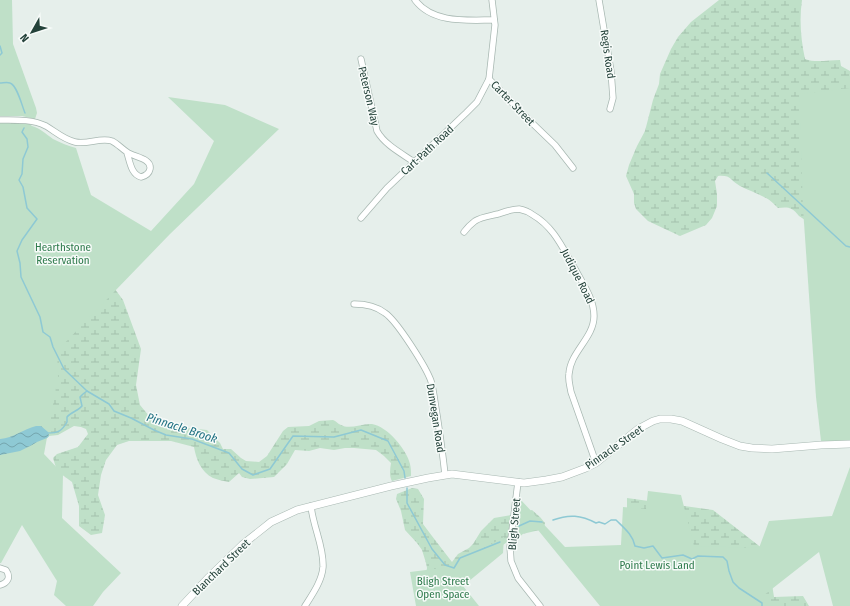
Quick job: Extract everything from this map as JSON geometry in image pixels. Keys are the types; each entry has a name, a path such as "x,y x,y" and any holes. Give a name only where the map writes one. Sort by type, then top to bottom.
{"street":[{"path":"415,0 421,7 432,14 441,17 456,20 494,20"},
{"name":"Carter Street","path":"492,0 494,20 489,79 555,146 573,168"},
{"name":"Regis Road","path":"599,0 611,71 613,98 610,109"},
{"name":"Peterson Way","path":"361,59 377,131 380,137 414,162"},
{"name":"Cart-Path Road","path":"361,218 387,188 477,102 489,79"},
{"path":"0,120 23,120 43,125 60,136 75,142 83,143 109,140 119,145 127,153 148,162 150,168 147,174 141,177 135,174 127,153"},
{"name":"Judique Road","path":"464,232 477,220 518,209 524,210 538,218 549,227 559,241 594,305 592,329 575,356 568,373 571,392 596,463"},
{"name":"Dunvegan Road","path":"354,304 368,305 383,311 390,317 401,331 426,370 434,398 445,475"},
{"name":"Pinnacle Street","path":"351,496 391,486 452,474 524,483 562,477 596,463 638,429 652,421 667,418 682,421 722,440 752,448 772,449 850,444"},
{"name":"Bligh Street","path":"518,482 510,546 512,561 518,578 540,606"},
{"name":"Blanchard Street","path":"182,606 242,545 271,522 297,510 351,496"},
{"path":"304,606 316,588 323,568 311,506"},
{"path":"0,568 6,570 9,576 8,580 0,585"}],"green space":[{"path":"0,0 12,0 13,44 36,108 37,113 35,119 22,116 0,116"},
{"path":"719,0 802,0 801,30 805,59 818,61 840,60 841,66 850,71 850,250 799,216 792,209 778,208 768,199 736,184 726,176 718,176 715,181 717,206 712,218 706,225 680,236 648,221 636,209 634,194 626,176 637,146 645,131 659,84 660,74 678,37 691,22"},
{"path":"850,88 850,441 821,441 816,397 803,208 799,94"},
{"name":"Hearthstone Reservation","path":"168,97 225,105 279,129 170,234 57,351 58,377 44,454 63,474 62,518 121,573 103,592 93,606 66,606 54,595 57,581 22,525 0,563 0,124 20,124 32,126 53,139 76,148 91,195 151,231 194,184 214,141"},
{"path":"0,122 30,124 36,131 104,274 123,300 141,349 136,385 140,405 149,416 168,426 207,430 220,443 223,449 231,449 246,461 259,462 267,456 283,431 288,427 309,426 319,421 333,420 340,425 348,427 372,424 384,429 401,446 411,467 411,476 392,481 390,475 391,463 376,450 345,448 334,450 320,448 309,451 295,450 287,464 274,477 250,479 242,477 239,473 229,482 213,478 202,469 194,447 171,441 129,441 117,445 106,460 101,475 98,495 105,515 102,533 91,535 79,526 79,506 72,482 57,471 53,458 57,454 78,447 88,434 86,429 74,426 58,435 49,436 0,455"},
{"name":"Point Lewis Land","path":"850,467 850,606 833,606 819,552 759,599 771,606 600,606 538,530 525,532 515,541 520,499 565,547 621,545 623,507 646,509 648,491 681,495 694,546 759,548 769,521 832,516"},
{"path":"412,488 418,489 424,499 423,524 452,562 458,554 473,544 481,531 494,518 532,510 545,523 544,529 518,535 497,549 423,591 427,568 426,563 422,550 405,530 401,511 396,499 397,494"},
{"path":"627,498 713,510 767,552 774,597 803,596 809,606 748,606 627,546"},
{"name":"Bligh Street Open Space","path":"504,537 503,553 463,586 479,606 416,606 410,572 450,567"}],"water":[{"path":"36,426 41,426 48,432 49,436 20,451 0,455 0,439 10,437"}],"waterway":[{"name":"Pinnacle Brook","path":"0,46 2,53 0,55"},
{"name":"Pinnacle Brook","path":"0,83 9,83 13,85 25,113"},
{"name":"Pinnacle Brook","path":"24,128 22,132 27,139 28,147 23,159 22,174 19,180 23,187 27,208 37,219 22,240 17,251 21,277 40,317 43,332 50,337 53,347 64,369 87,391 109,404 114,411 154,430 166,435 192,439 229,453 242,469 253,475 270,469 293,436 334,437 361,430 388,441 404,471 405,478"},
{"path":"767,173 846,246 850,247"},
{"path":"48,433 54,433 63,428 67,422 67,417 82,406 80,397 87,391"},
{"name":"Pinnacle Brook","path":"407,488 407,503 432,549 445,565 454,568 460,558 500,542"},
{"name":"Pinnacle Brook","path":"553,520 570,516 585,518 596,523 599,522 605,524 611,520 616,520 630,535 635,546 644,548 653,546 662,558 683,555 692,559 698,556 723,557 727,561 733,582 739,588 762,603 762,606"},
{"name":"Pinnacle Brook","path":"519,526 530,521 542,522"}]}
